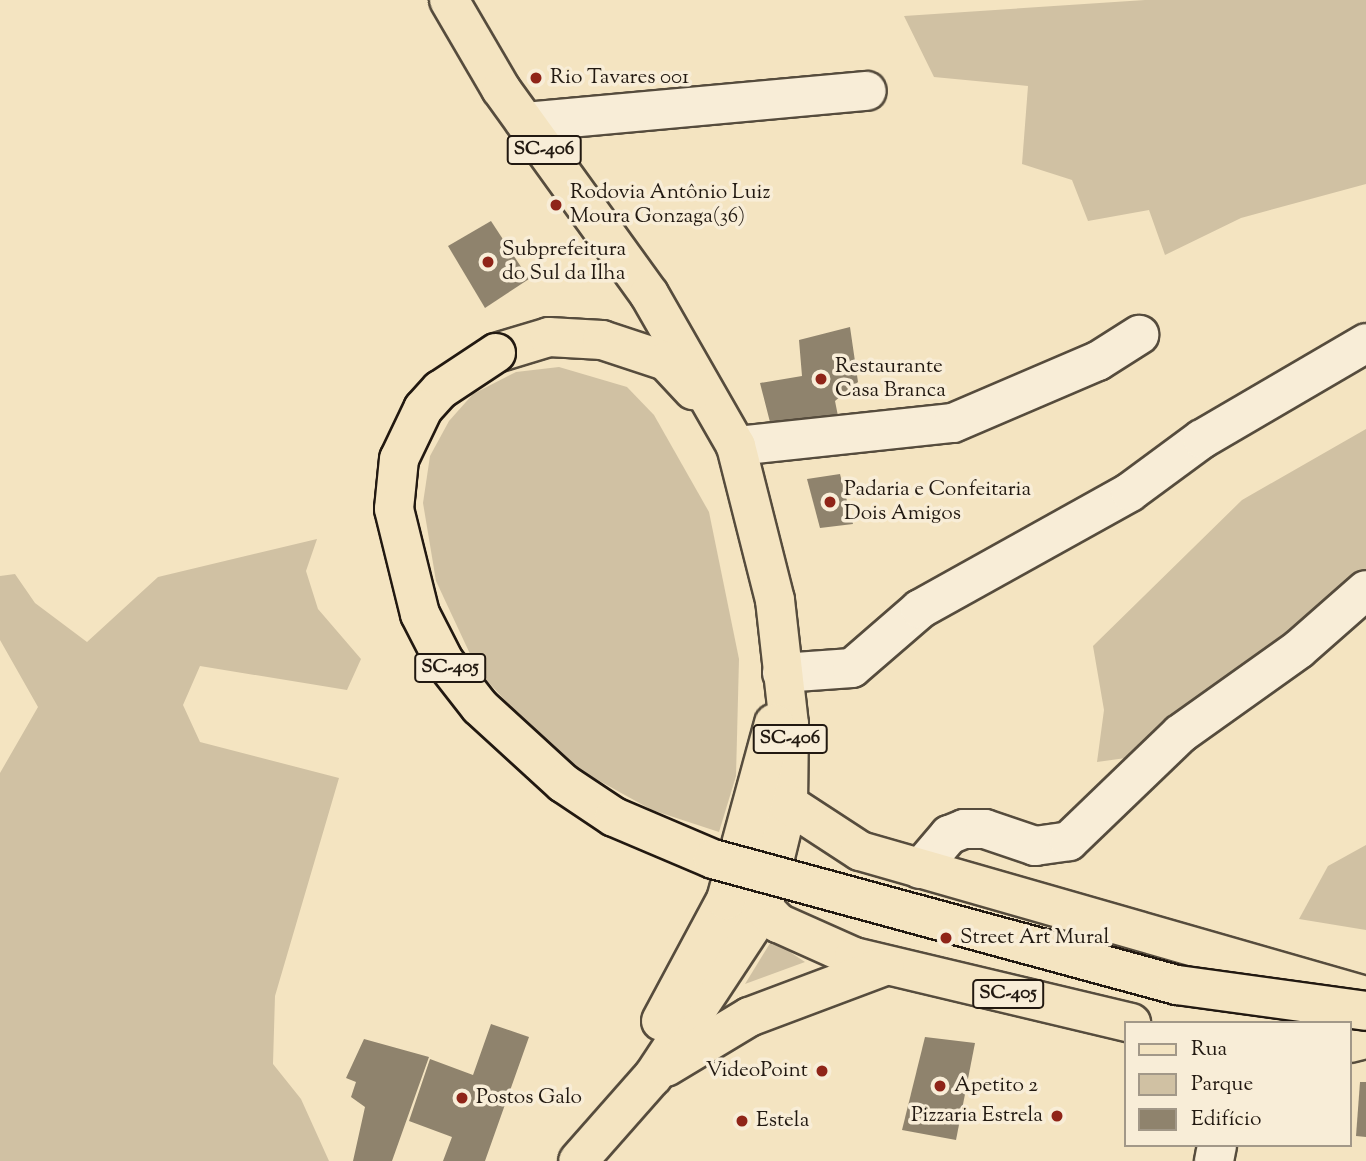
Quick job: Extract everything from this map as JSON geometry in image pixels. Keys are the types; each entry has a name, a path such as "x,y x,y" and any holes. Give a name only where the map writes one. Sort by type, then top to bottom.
{"main road":[{"name":"SC-406","path":"449,0 524,122 649,294 731,435 775,600 782,673 788,804 762,911"},
{"name":"SC-405","path":"731,435 666,361 637,348 549,337 496,353 440,390 423,409 399,459 394,509 420,614 444,660 489,716 563,783 614,817 713,859 1177,985 1366,1011"},
{"path":"580,1158 673,1001 734,872 758,800 782,673"},
{"path":"788,804 841,843 920,869 1366,996"},
{"path":"580,1158 653,1076 762,911 734,872"},
{"name":"SC-405","path":"762,911 806,938 885,966 1124,1021"},
{"path":"653,1076 749,1017 885,966"}],"lane":[{"path":"524,122 867,91"},
{"path":"731,435 953,424 1098,361 1139,335"},
{"path":"782,673 852,668 920,609 1130,492 1202,439 1366,344"},
{"path":"920,869 949,835 964,830 985,829 1035,846 1069,841 1180,734 1299,649 1366,590"}],"green space":[{"path":"1145,0 1366,0 1366,184 1241,218 1165,255 1149,210 1088,221 1072,180 1022,164 1028,86 934,77 904,16"},
{"path":"559,367 627,387 654,415 709,512 739,659 736,776 719,832 652,810 585,773 523,720 478,671 436,581 423,503 430,456 449,421 473,394 516,372"},
{"path":"1366,429 1366,570 1166,724 1133,757 1097,762 1104,710 1093,646 1242,500"},
{"path":"317,539 306,571 318,609 361,659 347,690 200,666 183,705 200,742 339,778 275,996 273,1064 301,1099 329,1161 0,1161 0,773 38,707 0,640 0,576 15,574 35,603 87,642 158,577"},
{"path":"1366,845 1366,930 1299,919 1328,866"},
{"path":"772,940 805,962 745,984"}],"building":[{"name":"Subprefeitura do Sul da Ilha","path":"491,221 529,279 485,308 448,246"},
{"name":"Restaurante Casa Branca","path":"850,327 858,382 835,401 838,416 772,430 760,383 802,376 799,340"},
{"name":"Padaria e Confeitaria Dois Amigos","path":"840,474 853,524 820,528 807,479"},
{"name":"Postos Galo","path":"491,1024 529,1037 485,1161 443,1161 452,1137 409,1121 430,1059 473,1075"},
{"name":"Apetito 2","path":"925,1037 975,1043 956,1140 902,1130"},
{"path":"364,1039 429,1057 392,1161 353,1161 365,1107 351,1097 356,1082 346,1078"},
{"path":"1360,1082 1366,1082 1366,1137 1356,1136"}],"place":[{"name":"Rio Tavares 001","path":"536,78"},
{"name":"Rodovia Antônio Luiz Moura Gonzaga(36)","path":"556,205"},
{"name":"Subprefeitura do Sul da Ilha","path":"488,262"},
{"name":"Restaurante Casa Branca","path":"821,379"},
{"name":"Padaria e Confeitaria Dois Amigos","path":"830,502"},
{"name":"Street Art Mural","path":"946,938"},
{"name":"VideoPoint","path":"822,1071"},
{"name":"Apetito 2","path":"940,1086"},
{"name":"Postos Galo","path":"462,1098"},
{"name":"Pizzaria Estrela","path":"1057,1116"},
{"name":"Estela","path":"742,1121"}]}
